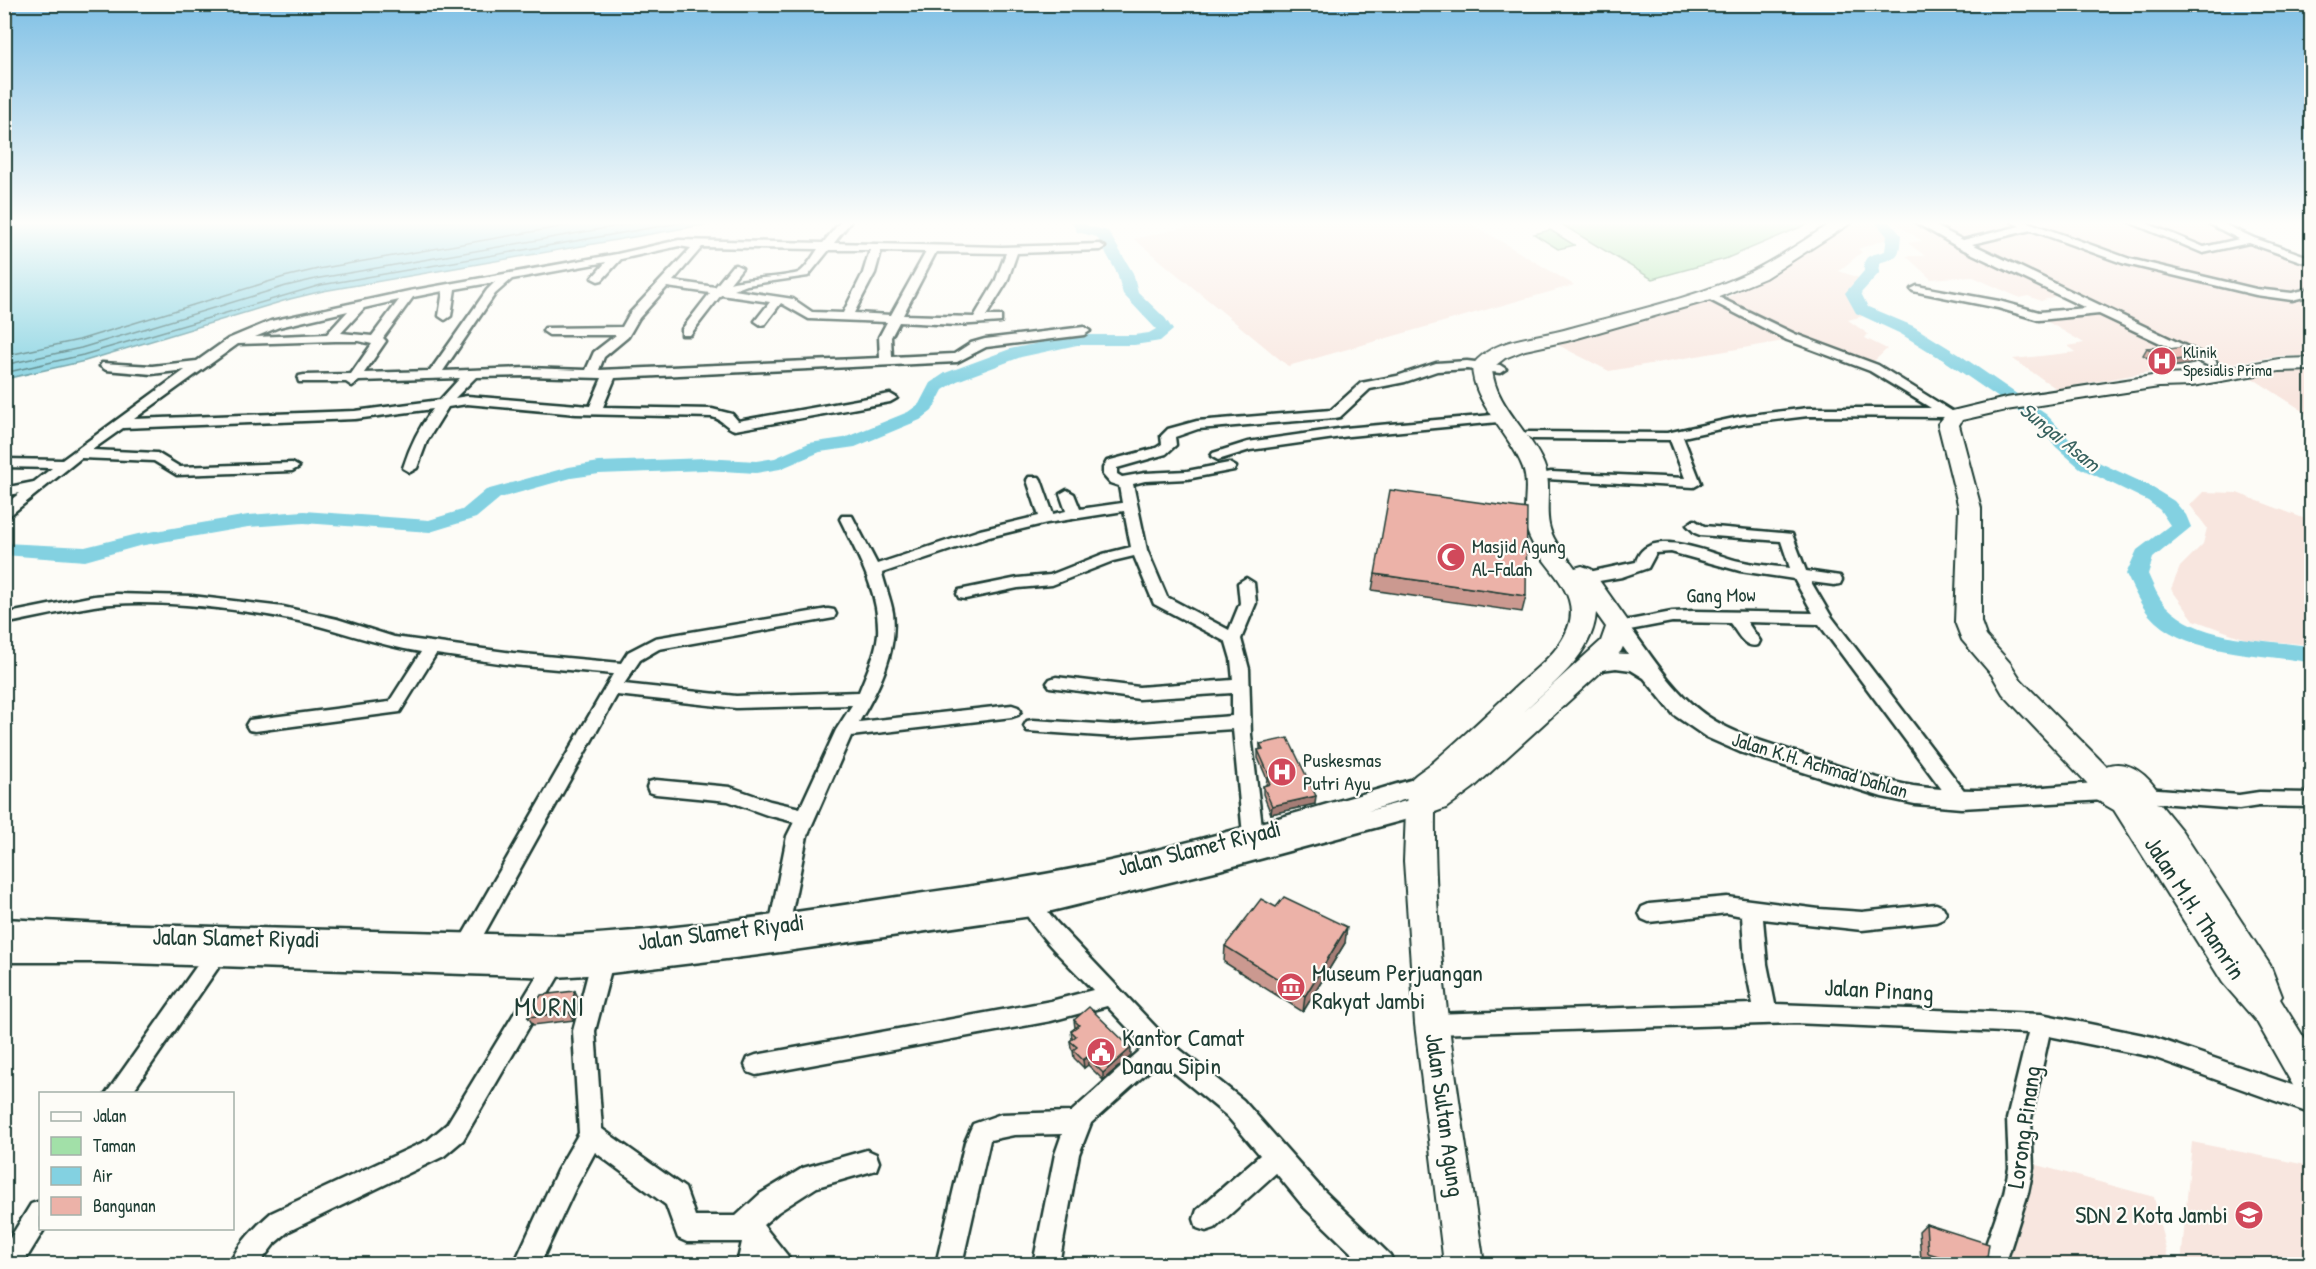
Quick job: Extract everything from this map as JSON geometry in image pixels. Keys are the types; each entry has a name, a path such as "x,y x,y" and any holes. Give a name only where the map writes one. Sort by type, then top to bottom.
{"highway":[{"path":"1491,367 1532,435 1551,476 1550,516 1585,591 1585,623 1578,639 1564,657 1445,769 1421,796 1436,800 1463,780 1594,664 1612,645 1619,627 1585,591 1540,534 1536,519 1537,479 1534,466 1504,418 1483,376 1491,367 1551,344 1560,337 1708,295 1744,280"},
{"path":"2159,381 2176,370 2211,363 2312,355"},
{"path":"1951,414 2159,381 2192,380 2279,365 2312,364"},
{"name":"Jalan M.H. Thamrin","path":"1951,414 1948,434 1970,508 1968,622 1976,640 2001,669 2012,687 2125,789 2235,973 2270,1011 2312,1084"},
{"name":"Jalan Sultan Agung","path":"1421,796 1419,861 1432,1024 1464,1264"}],"main road":[{"name":"Jalan K.H. Achmad Dahlan","path":"1619,627 1671,698 1692,718 1709,729 1736,741 1850,778 1914,795 1959,798 2125,789"},
{"path":"1594,664 1613,660 1628,662 1655,675"},
{"name":"Jalan Slamet Riyadi","path":"7,949 105,935 468,944 602,962 861,922 1127,868 1253,835 1421,796"},
{"name":"Jalan Slamet Riyadi","path":"7,949 215,956 559,956 600,946 779,927 861,922 1031,905 1219,860 1421,796"}],"street":[{"path":"4,513 78,454 232,342 274,324 482,280"},
{"path":"434,375 491,292 504,280"},
{"path":"591,373 598,355 626,331 634,316 666,280"},
{"path":"686,332 726,280"},
{"path":"718,290 745,282 762,280"},
{"path":"761,321 800,280"},
{"path":"847,315 865,280"},
{"path":"886,361 885,337 916,280"},
{"path":"982,320 980,316 982,310 1002,280"},
{"path":"2039,280 2211,363"},
{"path":"2237,280 2276,296 2292,297 2312,291"},
{"path":"663,283 783,300 809,315 997,319"},
{"path":"445,316 450,286"},
{"path":"1917,289 1999,305 2039,316 2104,310"},
{"path":"374,340 409,294"},
{"path":"1708,295 1791,337 1874,368 1951,414"},
{"path":"331,338 360,305"},
{"path":"549,331 626,331"},
{"path":"304,379 352,381 434,375 610,374 957,358 975,346 985,343 1084,331"},
{"path":"232,342 359,337 380,341 352,381"},
{"path":"106,366 153,370 202,365"},
{"path":"1339,392 1400,379 1436,367 1491,367"},
{"path":"410,468 418,439 444,402 472,374"},
{"path":"595,411 610,374"},
{"path":"1167,476 1166,448 1169,445 1170,434 1197,425 1335,414 1366,386"},
{"path":"120,424 355,415 444,402 484,400 595,411 712,414 727,417 735,426 890,398"},
{"path":"1532,435 1676,437 1743,420 1808,412 1951,414"},
{"path":"1335,414 1345,432"},
{"path":"1218,456 1248,446 1345,432 1504,418"},
{"path":"1551,476 1694,483 1676,437"},
{"path":"1126,484 1115,480 1110,475 1109,469 1112,464 1166,448"},
{"path":"78,454 157,457 177,471 292,467"},
{"path":"4,463 65,464"},
{"path":"1228,467 1125,481 1139,550 1162,603 1233,639"},
{"path":"1034,480 1047,519"},
{"path":"4,492 38,485"},
{"path":"1067,494 1075,515"},
{"path":"873,571 985,532 1047,519 1129,507"},
{"path":"779,927 797,836 845,729 865,699 882,653 886,635 885,612 873,571 847,519"},
{"path":"1694,525 1700,530 1785,536 1800,576 1824,619 1959,798"},
{"path":"1585,591 1643,565 1646,554 1652,549 1671,547 1740,566 1834,580"},
{"path":"965,594 1018,583 1052,580 1108,557 1139,550"},
{"path":"1246,583 1248,603 1233,639 1239,656 1241,722 1253,835"},
{"path":"4,619 94,601 116,599 192,601 283,612 337,624 393,642 431,648 513,659 626,669"},
{"path":"468,944 612,688 634,656 655,645 828,614"},
{"name":"Gang Mow","path":"1619,627 1672,617 1777,616 1824,619"},
{"path":"1735,618 1752,641"},
{"path":"255,725 394,708 431,648"},
{"path":"1056,683 1147,693 1240,686"},
{"path":"612,688 736,702 865,699"},
{"path":"845,729 1012,711"},
{"path":"1033,726 1115,731 1241,722"},
{"path":"656,787 730,794 767,808 807,817"},
{"path":"2125,789 2239,802 2259,799 2312,800"},
{"path":"1031,905 1160,1047 1235,1108 1275,1158 1381,1264"},
{"path":"1649,913 1727,905 1819,918 1862,921 1936,912"},
{"path":"1752,908 1756,964 1766,1014"},
{"path":"118,1092 215,956"},
{"path":"243,1264 266,1234 280,1222 436,1148 455,1132 559,956"},
{"path":"527,1264 566,1180 591,1135 584,1031 602,962"},
{"path":"756,1065 1052,1011 1111,995"},
{"name":"Jalan Pinang","path":"1432,1024 1805,1013 2041,1024 2153,1047 2312,1103"},
{"name":"Lorong Pinang","path":"1995,1264 1995,1256 2016,1193 2021,1168 2019,1119 2041,1024"},
{"path":"1046,1264 1067,1154 1079,1124 1087,1110 1160,1047"},
{"path":"949,1264 975,1144 980,1134 991,1128 1044,1123 1079,1124"},
{"path":"591,1135 676,1197 687,1229 748,1233 778,1264"},
{"path":"1206,1219 1275,1158"},
{"path":"750,1264 748,1233 769,1203 812,1176 867,1162"},
{"path":"9,1264 39,1215"}],"shaded area":[{"path":"1184,280 1566,280 1574,285 1288,366"},
{"path":"1756,280 1866,280 1868,281 1854,292 1858,310 1863,316 1848,320 1868,334 1865,338 1887,349 1871,364 1791,333 1724,300"},
{"path":"1980,280 2037,280 2065,293 2041,301 2028,296 2020,298"},
{"path":"2041,280 2311,280 2311,356 2278,356 2220,365"},
{"path":"1711,297 1796,339 1609,371 1558,345 1566,339"},
{"path":"2101,312 2202,362 2057,389 2013,359 2076,352 2068,346 2084,343 2041,318"},
{"path":"2311,367 2311,416 2246,374"},
{"path":"2203,492 2237,493 2311,521 2311,645 2246,639 2194,620 2171,589 2180,567 2203,544 2207,528 2190,505"},
{"name":"SDN 2 Kota Jambi","path":"2192,1142 2311,1166 2311,1264 2181,1264"},
{"path":"2030,1163 2154,1197 2169,1264 2004,1264"}],"water":[{"path":"5,280 385,280 290,299 85,361 5,379"}],"building":[{"path":"2166,346 2170,349 2183,347 2197,357 2167,361 2147,348"},
{"name":"Masjid Agung Al-Falah","path":"1390,490 1527,509 1526,596 1375,574"},
{"name":"Puskesmas Putri Ayu","path":"1288,738 1316,796 1272,806 1263,786 1270,784 1267,777 1270,777 1258,750 1263,749 1260,744"},
{"name":"Museum Perjuangan Rakyat Jambi","path":"1284,897 1347,927 1305,996 1225,946 1261,899 1276,907"},
{"path":"575,991 569,1012 528,1017 541,995"},
{"name":"Kantor Camat Danau Sipin","path":"1089,1007 1131,1048 1103,1073 1087,1057 1083,1060 1073,1050 1077,1047 1070,1041 1076,1036 1071,1031 1079,1025 1074,1020"},
{"path":"1926,1224 1989,1244 1987,1257 1993,1259 1993,1264 1964,1264 1928,1253"}],"waterway":[{"path":"4,549 85,554 138,540 248,521 304,517 430,526 469,514 493,494 569,473 599,468 705,464 756,467 780,463 816,447 848,443 914,416 926,407 936,387 951,377 1016,353 1077,340 1134,340 1154,337 1165,330 1159,321 1131,294 1127,280"},
{"name":"Sungai Asam","path":"1865,280 1853,293 1862,310 1907,330 1954,359 2041,419 2074,454 2087,464 2155,497 2176,515 2181,527 2144,555 2137,574 2158,611 2172,624 2209,639 2312,655"}],"place":[{"name":"Klinik Spesialis Prima","path":"2162,361"},
{"name":"Masjid Agung Al-Falah","path":"1451,557"},
{"name":"Puskesmas Putri Ayu","path":"1282,772"},
{"name":"Museum Perjuangan Rakyat Jambi","path":"1291,987"},
{"name":"Kantor Camat Danau Sipin","path":"1101,1052"},
{"name":"SDN 2 Kota Jambi","path":"2249,1215"}],"district":[{"name":"MURNI","path":"550,1007"}]}
